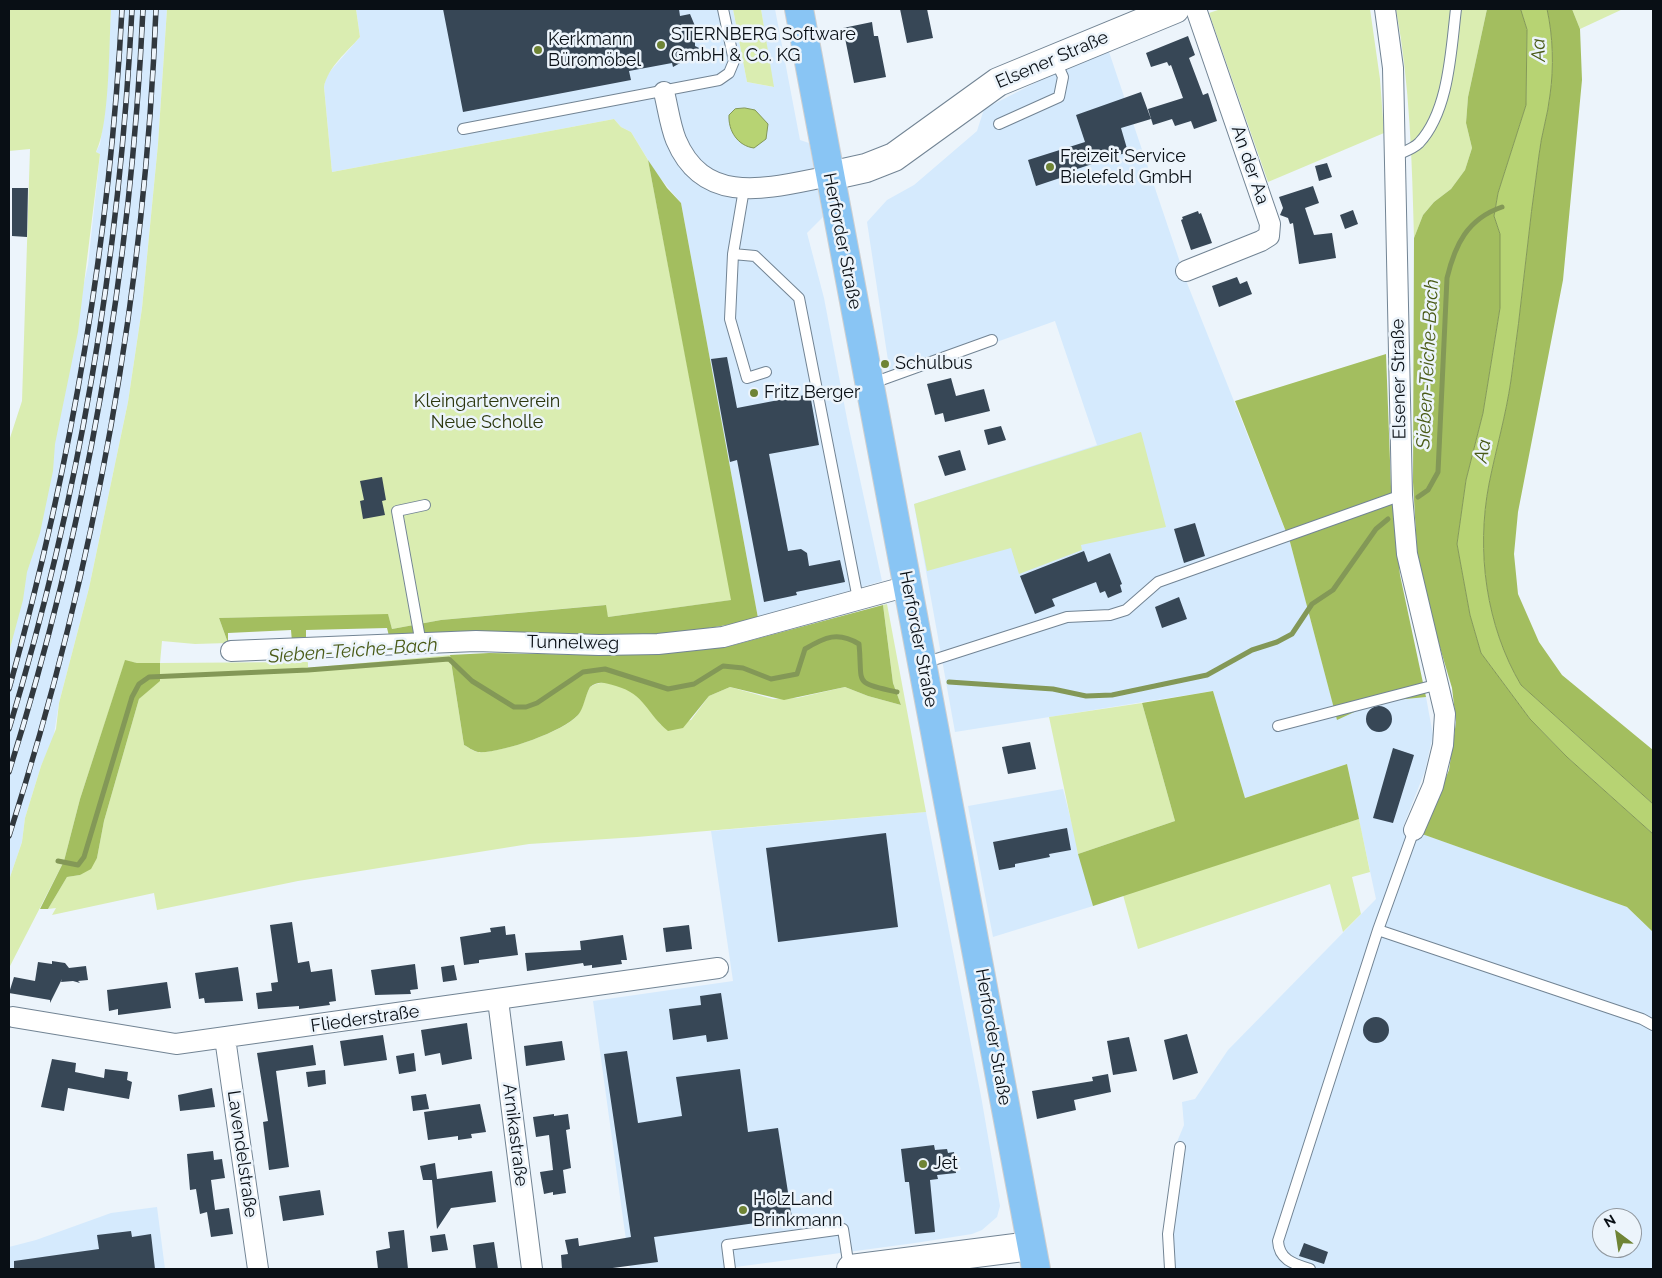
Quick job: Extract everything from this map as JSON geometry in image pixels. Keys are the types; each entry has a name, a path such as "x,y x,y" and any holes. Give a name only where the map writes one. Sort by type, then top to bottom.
{"main road":[{"name":"Herforder Straße","path":"798,9 923,664 1033,1258"},
{"name":"Elsener Straße","path":"830,176 866,168 894,157 998,82 1175,9"},
{"path":"850,1269 1033,1258"}],"street":[{"name":"An der Aa","path":"1186,271 1261,241 1269,236 1270,224 1196,9"},
{"name":"Elsener Straße","path":"1385,9 1393,68 1402,495 1407,554 1445,714 1443,745 1433,786 1414,830"},
{"path":"664,92 676,140 687,160 702,176 723,187 744,189 830,176"},
{"name":"Tunnelweg","path":"231,651 261,646 348,643 421,644 476,641 599,645 658,644 723,637 908,586"},
{"name":"Fliederstraße","path":"13,1017 176,1044 718,968"},
{"name":"Arnikastraße","path":"498,1000 532,1269"},
{"name":"Lavendelstraße","path":"226,1038 258,1269"}],"lane":[{"path":"463,129 664,92 718,80 729,74 734,62 723,9"},
{"path":"1395,156 1418,144 1432,126 1447,79 1456,9"},
{"path":"998,124 1059,97 1063,77 1055,58"},
{"path":"744,189 733,254 730,319 747,378 766,372"},
{"path":"733,254 755,256 799,298 858,600"},
{"path":"869,385 992,340"},
{"path":"923,664 1067,617 1110,616 1126,610 1158,582 1402,495"},
{"path":"421,644 396,510 425,505"},
{"path":"1278,726 1439,684"},
{"path":"1310,1269 1291,1263 1284,1257 1279,1249 1278,1241 1378,930 1414,830"},
{"path":"1378,930 1633,1015 1653,1025"},
{"path":"1170,1269 1168,1234 1180,1147"},
{"path":"730,1269 727,1245 843,1229 850,1269"}],"shaded area":[{"path":"111,9 167,9 158,144 142,308 128,402 89,588 59,703 53,740 41,766 25,818 22,842 9,880 9,517 80,301 88,265 100,154 96,152 100,144 104,118"},
{"path":"356,9 733,9 747,82 773,87 761,9 775,9 800,140 809,143 823,217 807,233 824,298 848,424 882,581 758,618 681,203 656,173 631,132 621,127 614,119 332,172 324,87 326,77 360,37"},
{"path":"1487,9 1521,9 1527,30 1526,105 1498,193 1494,216 1500,234 1500,308 1483,413 1466,480 1457,544 1470,615 1481,653 1530,719 1567,757 1653,834 1653,932 1627,907 1422,834 1449,770 1456,722 1452,688 1436,634 1417,552 1413,482 1414,238 1423,215 1434,202 1451,189 1465,170 1472,148 1466,123 1468,97"},
{"path":"1547,9 1572,9 1580,29 1582,80 1563,280 1518,512 1514,554 1518,594 1539,642 1562,675 1653,750 1653,804 1521,685 1499,638 1487,588 1484,561 1485,509 1511,380 1535,183 1551,84 1552,41"},
{"path":"1107,46 1187,283 1290,542 1337,719 1376,702 1426,697 1433,735 1425,771 1403,827 1627,907 1653,932 1653,1269 1166,1269 1163,1232 1177,1142 1184,1125 1182,1102 1195,1099 1228,1050 1376,899 1347,764 1245,798 1213,691 955,732 914,504 1097,445 1055,321 891,380 867,222 887,200 914,185 977,131 984,109"},
{"path":"648,160 667,188 681,203 758,618 705,629 625,636 389,636 387,628 306,630 306,641 292,642 291,630 228,633 228,643 219,618 388,614 392,629 441,620 606,605 608,617 731,600"},
{"path":"1386,354 1391,487 1400,575 1426,697 1376,702 1337,720 1290,542 1235,401"},
{"path":"883,605 893,683 901,705 868,696 845,687 784,700 730,687 709,696 683,728 668,731 640,699 633,694 616,686 599,683 590,687 578,715 570,722 545,735 515,746 488,752 478,752 464,745 450,655 489,653 598,655 726,647"},
{"path":"125,660 137,663 160,663 160,681 139,699 104,821 97,858 91,869 80,875 67,877 48,909 40,909 64,861 80,799"},
{"path":"1213,691 1245,798 1347,764 1359,819 1093,906 1078,854 1175,821 1142,703"},
{"path":"1063,789 1093,906 993,937 968,806"},
{"path":"926,812 981,1096 1000,1206 997,1217 982,1230 972,1234 915,1243 721,1269 630,1269 593,1001 733,981 711,831"},
{"path":"157,1207 165,1269 9,1269 9,1247 36,1240 111,1213"}],"green space":[{"path":"9,9 111,9 106,104 101,139 96,152 100,154 78,332 55,444 53,471 40,533 27,572 23,600 9,652 9,441 22,401 30,149 9,151"},
{"name":"Kleingartenverein Neue Scholle","path":"167,9 356,9 360,37 334,66 329,73 324,87 332,172 614,119 621,127 631,132 648,160 732,600 608,617 605,605 441,620 392,629 388,615 219,618 228,643 195,644 162,641 160,663 125,661 80,799 64,861 9,968 9,880 22,842 25,818 41,766 56,729 59,703 89,588 128,402 142,308 158,144"},
{"path":"733,9 761,9 774,87 747,82"},
{"path":"1221,9 1370,9 1380,79 1384,133 1268,182 1209,13"},
{"path":"1396,9 1487,9 1468,97 1466,123 1472,148 1465,170 1451,189 1434,202 1423,215 1414,238 1407,95"},
{"path":"1572,9 1623,9 1580,29"},
{"path":"1141,432 1166,527 1081,545 1082,550 1019,574 1011,548 927,571 914,504"},
{"path":"887,604 926,812 637,837 529,844 298,881 157,910 154,893 52,915 56,908 48,909 67,877 80,875 97,858 104,821 139,699 160,680 160,663 308,662 308,668 450,655 464,745 477,752 487,752 530,741 571,722 580,712 590,687 601,683 615,684 633,692 661,725 691,720 709,696 730,687 773,699 797,698 845,687 868,696 901,705 893,683 883,605"},
{"path":"1142,703 1175,821 1078,854 1049,717"},
{"path":"1359,819 1370,872 1352,877 1361,914 1343,932 1330,884 1138,949 1123,895"}],"water":[{"name":"Aa","path":"1521,9 1547,9 1552,41 1552,74 1535,183 1511,380 1485,509 1484,561 1487,588 1499,638 1521,685 1653,804 1653,834 1567,757 1530,719 1481,653 1470,615 1457,544 1466,480 1483,413 1500,308 1500,234 1494,216 1498,193 1526,105 1527,30"},
{"path":"735,109 755,110 768,124 766,139 754,148 748,147 739,141 730,127 729,115"}],"building":[{"name":"Kerkmann Büromöbel","path":"443,9 679,9 680,16 690,14 695,26 695,46 699,48 689,58 673,67 672,63 629,71 631,80 463,112"},
{"path":"900,9 927,9 933,38 907,43"},
{"path":"872,22 874,36 878,36 886,77 854,83 843,28"},
{"path":"1188,36 1195,55 1189,58 1203,95 1208,93 1217,121 1194,129 1191,121 1175,126 1172,119 1153,125 1148,109 1183,98 1171,65 1169,66 1167,62 1151,67 1146,53"},
{"path":"1141,92 1151,119 1121,128 1128,152 1071,171 1072,174 1036,186 1028,160 1085,142 1076,115"},
{"path":"1327,163 1332,177 1319,181 1315,166"},
{"path":"1313,186 1319,203 1305,208 1314,235 1332,233 1336,258 1299,264 1293,223 1290,224 1288,218 1280,215 1283,208 1279,197"},
{"path":"12,188 28,188 27,237 12,236"},
{"path":"1353,210 1358,224 1345,229 1340,215"},
{"path":"1198,211 1199,214 1201,213 1212,243 1191,250 1181,220 1183,219 1182,217"},
{"path":"1237,277 1240,284 1247,281 1252,294 1219,307 1212,286"},
{"path":"727,357 737,408 810,394 819,445 769,454 788,551 801,549 807,553 809,566 840,560 845,582 796,592 797,595 764,602 737,460 730,462 711,359"},
{"path":"951,378 956,396 984,389 990,411 945,422 943,413 935,415 927,384"},
{"path":"1001,426 1006,440 988,445 984,430"},
{"path":"960,450 966,470 945,476 938,456"},
{"path":"382,477 386,500 382,501 385,515 363,519 360,501 364,500 360,481"},
{"path":"1195,523 1205,556 1184,563 1174,529"},
{"path":"1084,551 1088,562 1110,553 1122,584 1120,585 1122,592 1108,598 1105,591 1100,593 1096,582 1052,599 1055,606 1035,614 1020,576"},
{"path":"1179,597 1187,619 1162,628 1155,607"},
{"path":"1379,706 1388,710 1392,719 1388,728 1379,732 1370,728 1366,719 1370,710"},
{"path":"1030,742 1036,769 1008,774 1002,747"},
{"path":"1393,748 1414,755 1393,823 1373,818"},
{"path":"1067,828 1071,850 1049,854 1050,857 1015,864 1015,867 999,870 993,842"},
{"path":"886,833 898,927 778,942 766,848"},
{"path":"292,922 298,963 309,961 311,972 332,969 336,1001 329,1002 330,1005 299,1009 299,1006 258,1009 256,993 272,991 271,983 278,982 270,925"},
{"path":"689,925 692,949 666,952 663,928"},
{"path":"505,926 506,935 515,934 518,955 479,960 479,963 464,965 460,937 491,932 490,928"},
{"path":"623,935 627,960 621,960 622,964 592,968 592,965 584,966 583,963 527,971 525,953 581,950 580,941"},
{"path":"52,961 65,963 69,968 86,966 88,980 78,981 80,983 73,981 61,982 62,979 50,1003 50,1000 9,993 14,977 35,981 38,962 52,964"},
{"path":"415,964 418,989 410,990 411,994 375,995 371,970"},
{"path":"454,965 457,980 443,982 441,967"},
{"path":"238,967 243,1001 205,1003 204,998 199,999 195,973"},
{"path":"167,982 171,1008 118,1015 118,1009 109,1011 107,990"},
{"path":"721,993 728,1039 707,1042 706,1035 673,1040 669,1009 701,1005 700,996"},
{"path":"1376,1017 1385,1021 1389,1030 1385,1039 1376,1043 1367,1039 1363,1030 1367,1021"},
{"path":"467,1023 472,1059 442,1065 440,1053 425,1056 421,1030"},
{"path":"1187,1034 1198,1073 1173,1080 1164,1040"},
{"path":"383,1035 387,1060 344,1066 340,1041"},
{"path":"1129,1037 1137,1071 1113,1075 1107,1041"},
{"path":"562,1041 565,1060 526,1066 524,1046"},
{"path":"313,1045 316,1065 276,1071 289,1167 269,1170 263,1122 268,1121 257,1053"},
{"path":"627,1051 638,1123 682,1116 676,1077 740,1069 748,1132 778,1128 792,1218 654,1237 658,1262 605,1269 562,1269 561,1255 568,1254 565,1240 578,1238 579,1246 631,1237 604,1054"},
{"path":"414,1053 416,1071 399,1074 396,1056"},
{"path":"52,1059 76,1063 75,1072 104,1078 105,1069 128,1072 127,1080 132,1082 129,1099 68,1088 64,1111 41,1107"},
{"path":"325,1070 326,1084 308,1087 306,1072"},
{"path":"1108,1074 1111,1092 1074,1100 1076,1110 1037,1119 1032,1091 1093,1081 1092,1077"},
{"path":"212,1088 215,1107 180,1111 178,1095"},
{"path":"426,1094 429,1109 413,1111 411,1096"},
{"path":"480,1104 486,1132 471,1134 472,1138 458,1140 458,1136 428,1140 424,1112"},
{"path":"554,1114 554,1116 568,1114 570,1129 566,1130 571,1168 563,1170 566,1193 553,1195 553,1192 544,1194 540,1172 553,1170 549,1135 536,1137 533,1117"},
{"path":"934,1145 935,1150 947,1149 948,1153 954,1152 956,1173 937,1175 938,1179 930,1180 935,1232 915,1234 909,1182 905,1182 901,1149"},
{"path":"213,1151 214,1160 222,1159 225,1178 211,1180 215,1210 229,1208 233,1234 211,1237 207,1212 200,1214 196,1189 190,1190 187,1154"},
{"path":"435,1163 437,1179 492,1171 496,1202 451,1208 437,1229 432,1180 423,1180 420,1166"},
{"path":"320,1190 324,1215 283,1221 279,1196"},
{"path":"404,1230 408,1269 378,1269 376,1251 390,1248 388,1232"},
{"path":"131,1231 132,1237 151,1234 155,1269 14,1269 14,1261 99,1249 97,1235"},
{"path":"445,1234 448,1250 432,1252 430,1236"},
{"path":"494,1242 498,1269 476,1269 473,1245"},
{"path":"1304,1243 1328,1252 1324,1264 1299,1256"}],"waterway":[{"name":"Sieben-Teiche-Bach","path":"1418,497 1428,490 1438,472 1447,278 1450,266 1459,244 1471,226 1490,212 1502,207"},
{"name":"Sieben-Teiche-Bach","path":"949,682 1053,689 1086,696 1112,695 1207,675 1252,650 1277,642 1292,634 1312,604 1333,590 1376,529 1388,519"},
{"name":"Sieben-Teiche-Bach","path":"58,861 78,865 84,857 132,697 139,684 149,677 308,670 449,659 472,681 514,707 526,707 537,703 583,672 605,669 668,689 694,684 723,666 743,668 771,679 797,674 805,649 819,641 838,637 859,644 861,675 866,683 897,692"}],"railway":[{"path":"9,689 51,521 69,437 84,352 108,181 122,9"},
{"path":"9,729 34,641 56,552 76,463 93,373 118,192 132,9"},
{"path":"9,772 37,679 61,585 83,490 101,395 128,203 143,9"},
{"path":"9,836 40,735 67,633 111,427 140,219 150,114 156,9"}],"place":[{"name":"STERNBERG Software GmbH & Co. KG","path":"661,45"},
{"name":"Kerkmann Büromöbel","path":"538,50"},
{"name":"Freizeit Service Bielefeld GmbH","path":"1050,167"},
{"name":"Schulbus","path":"885,364"},
{"name":"Fritz Berger","path":"754,393"},
{"name":"Jet","path":"923,1164"},
{"name":"HolzLand Brinkmann","path":"743,1210"}]}
